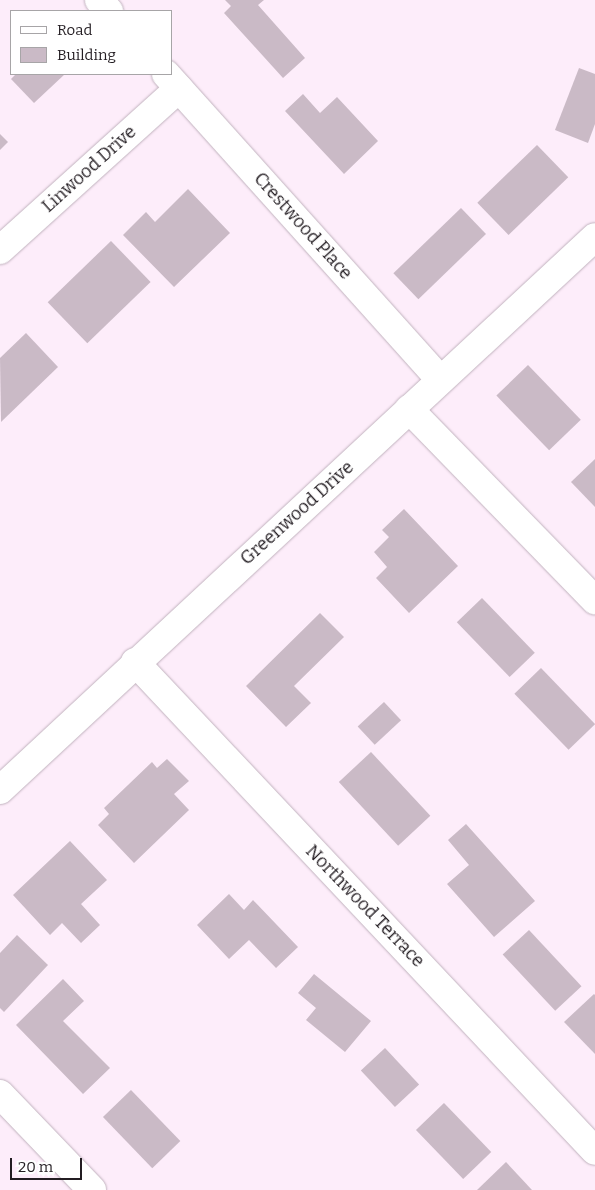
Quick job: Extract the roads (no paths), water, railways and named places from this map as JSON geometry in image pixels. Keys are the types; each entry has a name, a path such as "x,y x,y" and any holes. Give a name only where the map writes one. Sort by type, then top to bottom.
{"street":[{"path":"99,0 108,10"},
{"name":"Linwood Drive","path":"0,250 172,81"},
{"name":"Crestwood Place","path":"172,81 440,379"},
{"name":"Greenwood Drive","path":"0,790 135,662 595,237"},
{"path":"409,409 595,600"},
{"name":"Northwood Terrace","path":"135,662 595,1150"},
{"path":"0,1094 92,1190"}]}
